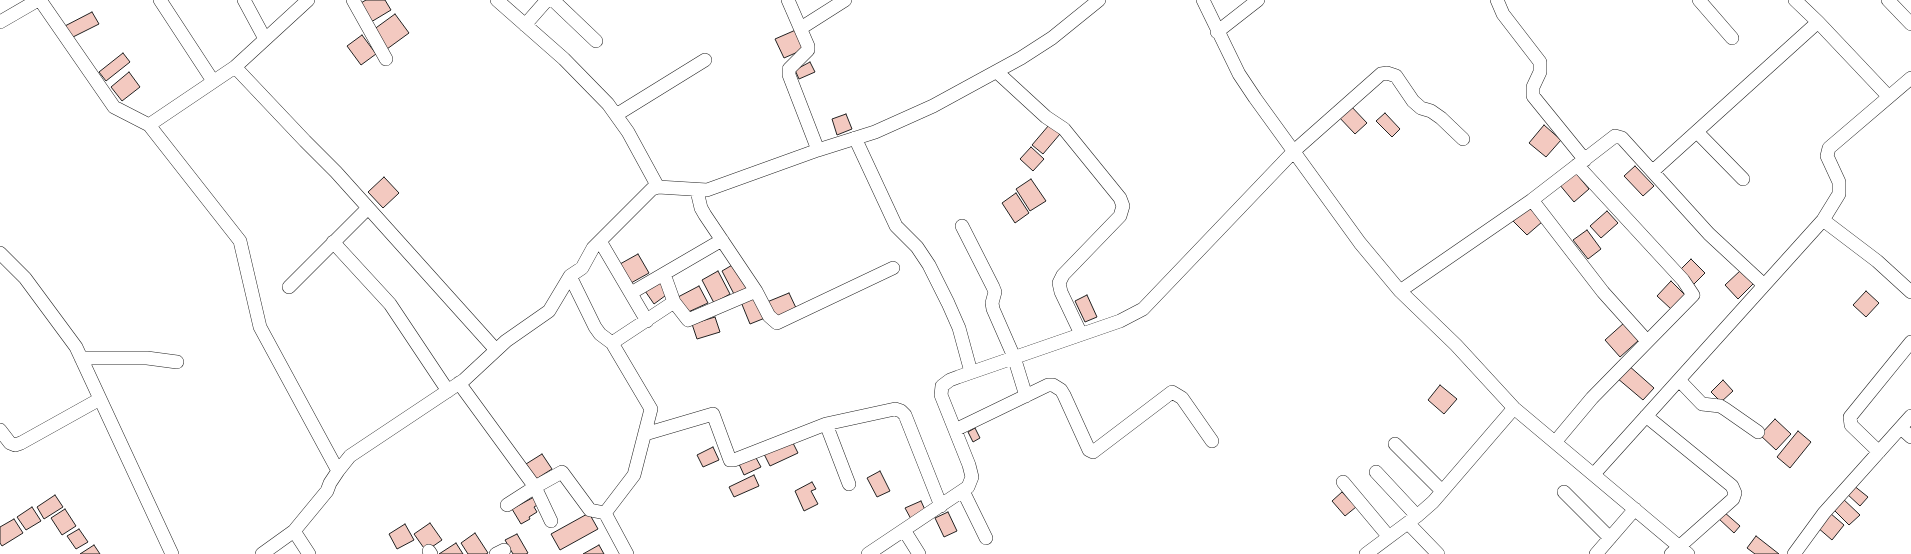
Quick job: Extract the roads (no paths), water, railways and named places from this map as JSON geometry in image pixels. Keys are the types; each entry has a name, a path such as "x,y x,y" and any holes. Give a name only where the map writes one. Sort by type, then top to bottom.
{"street":[{"path":"0,22 39,0 114,107 149,125 240,241 260,327 338,471"},
{"path":"160,0 213,82"},
{"path":"244,0 265,39"},
{"path":"149,125 235,67 308,0"},
{"path":"353,0 386,59"},
{"path":"498,0 570,64 608,104 628,132 658,187"},
{"path":"525,25 547,0"},
{"path":"553,0 596,42"},
{"path":"788,0 808,46 808,50 793,63 789,69 788,75 818,150"},
{"path":"801,28 845,0"},
{"path":"262,554 294,531 327,491 330,483 350,456 448,391 476,370 496,350 550,311 570,276 582,268 593,248 652,189 658,187 696,191 707,190 818,150 875,132 997,72 1052,38 1099,0"},
{"path":"1203,0 1217,32 1239,74 1360,243 1400,291 1456,345 1514,408 1556,441 1635,509 1680,551 1733,499 1735,493 1732,486 1646,416"},
{"path":"1217,32 1258,0"},
{"path":"1497,0 1503,14 1540,62 1540,72 1533,87 1533,96 1581,163 1683,280 1693,295 1592,398 1556,441"},
{"path":"1699,0 1732,38"},
{"path":"1795,0 1818,22 1888,96"},
{"path":"1888,0 1911,24"},
{"path":"1653,171 1818,22"},
{"path":"616,115 705,60"},
{"path":"235,67 336,172 496,350"},
{"path":"997,72 1046,117 1064,130 1120,198 1123,206 1120,216 1063,275 1059,283 1061,292 1081,334"},
{"path":"868,554 968,487 972,477 941,395 942,386 950,380 971,372 1120,321 1143,309 1294,150 1381,74 1387,73 1396,76 1413,101 1421,108 1431,111 1463,139"},
{"path":"1594,474 1822,220 1839,194 1839,182 1827,156 1829,148 1888,96 1911,78"},
{"path":"1697,132 1743,179"},
{"path":"1400,291 1532,200 1615,136 1622,138 1709,234 1764,284"},
{"path":"855,138 896,226 917,247 929,265 948,303 958,328 971,372"},
{"path":"696,191 701,208 756,291 769,316 777,323 893,268"},
{"path":"1532,200 1603,292 1647,341"},
{"path":"289,287 368,208"},
{"path":"1822,220 1877,261 1911,292"},
{"path":"962,226 995,292 992,303 993,309 1014,357 1026,396"},
{"path":"631,293 722,240"},
{"path":"600,241 647,321"},
{"path":"333,242 390,304 448,391"},
{"path":"0,253 25,278 76,347 172,554"},
{"path":"664,274 674,302 684,317 688,320 692,320 756,291"},
{"path":"570,276 595,327 600,334 612,343 651,409 634,475 605,513"},
{"path":"612,343 674,302"},
{"path":"1879,452 1851,425 1850,417 1911,342"},
{"path":"81,358 147,358 177,362"},
{"path":"1679,380 1702,404 1720,406 1758,432"},
{"path":"459,383 535,487 550,521"},
{"path":"955,430 1048,384 1058,387 1064,395 1089,450 1093,452 1172,392 1182,398 1212,440"},
{"path":"0,430 10,443 15,445 100,399"},
{"path":"1366,554 1412,519 1442,491 1514,408"},
{"path":"645,434 713,414 730,460 734,460 826,424 895,409 901,411 905,416 941,506"},
{"path":"1794,554 1824,513 1911,416"},
{"path":"826,424 849,484"},
{"path":"1901,428 1911,437"},
{"path":"1395,444 1442,491"},
{"path":"507,505 562,472 590,510 605,513"},
{"path":"1376,472 1438,554"},
{"path":"1344,482 1388,537"},
{"path":"963,491 986,538"},
{"path":"1564,492 1610,538"},
{"path":"1596,554 1635,509"},
{"path":"605,513 627,554"},
{"path":"904,530 919,554"},
{"path":"294,531 309,554"}]}
